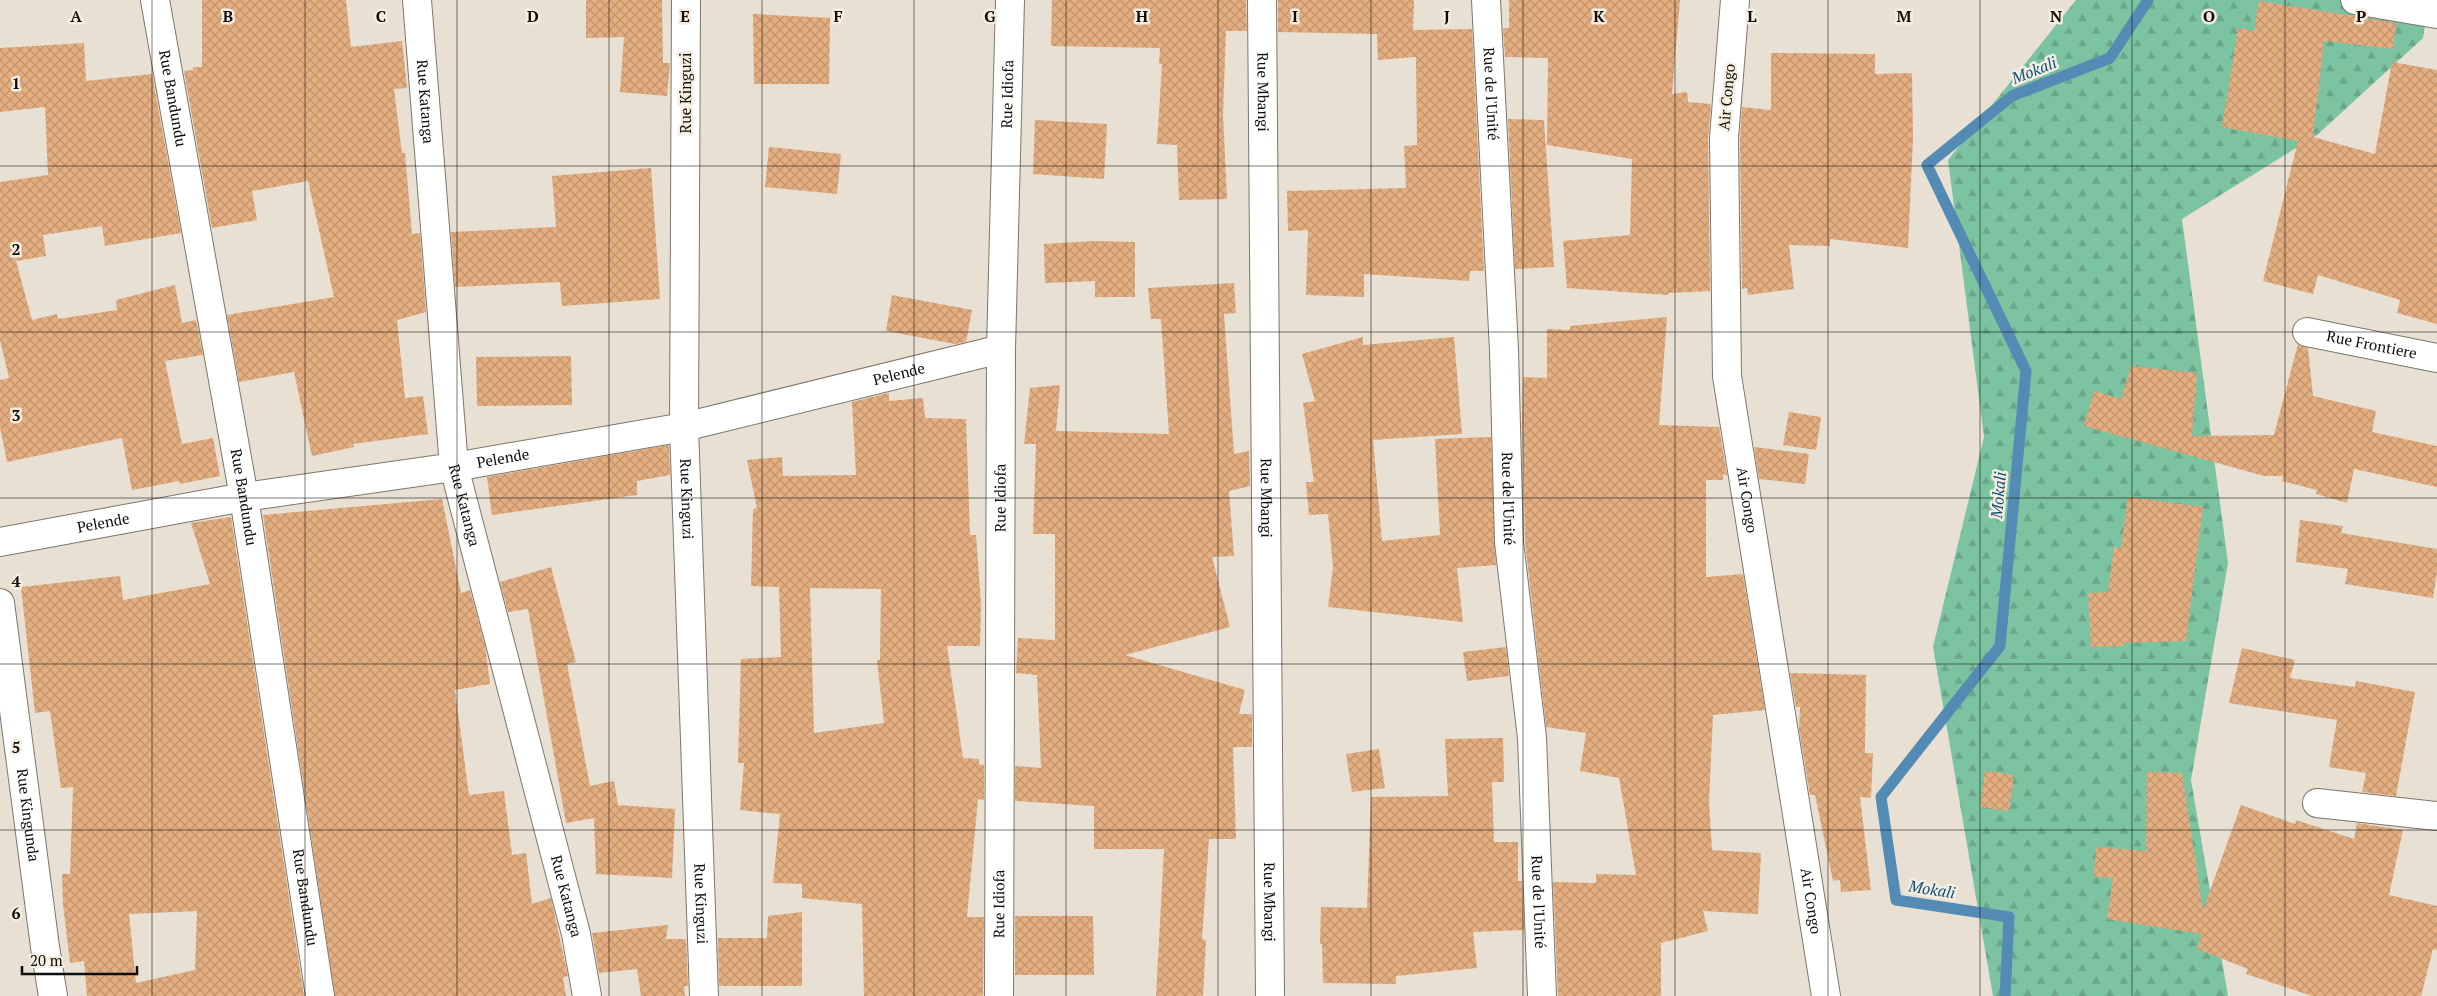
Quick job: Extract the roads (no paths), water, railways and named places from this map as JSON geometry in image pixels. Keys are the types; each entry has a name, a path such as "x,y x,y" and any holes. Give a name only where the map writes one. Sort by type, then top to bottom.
{"street":[{"name":"Rue Bandundu","path":"155,0 244,497 320,996"},
{"name":"Rue Katanga","path":"416,0 454,466 576,934 586,996"},
{"name":"Rue Kinguzi","path":"686,0 684,427 699,906 704,996"},
{"name":"Rue Idiofa","path":"999,996 1000,349 1010,0"},
{"name":"Rue Mbangi","path":"1262,0 1270,996"},
{"name":"Rue de l'Unité","path":"1486,0 1504,350 1509,542 1532,738 1542,996"},
{"name":"Air Congo","path":"1735,0 1724,138 1727,376 1826,996"},
{"path":"2355,0 2437,14"},
{"name":"Rue Frontiere","path":"2306,332 2437,358"},
{"name":"Pelende","path":"0,542 244,497 454,466 684,427 1000,349"},
{"name":"Rue Kingunda","path":"0,603 53,996"},
{"path":"2316,802 2437,816"}],"waterway":[{"name":"Mokali","path":"2005,996 2009,917 1896,900 1881,797 2000,646 2026,371 1927,165 2012,96 2110,58 2148,0"}]}
